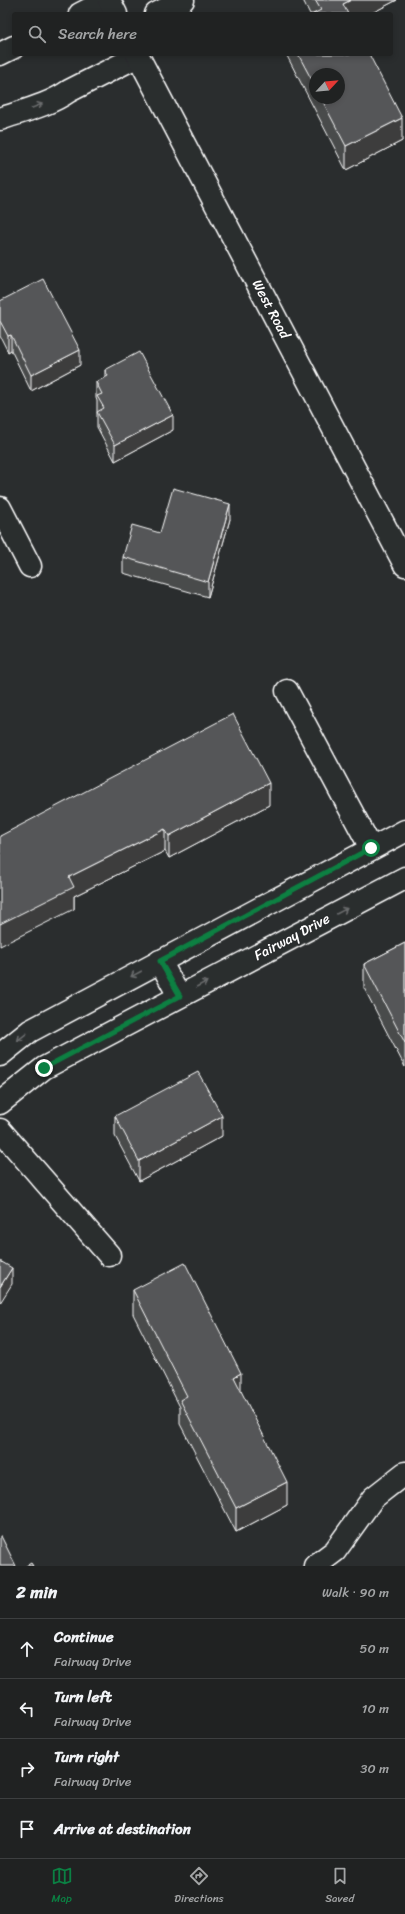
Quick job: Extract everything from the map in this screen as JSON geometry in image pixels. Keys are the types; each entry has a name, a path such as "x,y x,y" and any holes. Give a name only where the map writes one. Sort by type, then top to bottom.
{"street":[{"path":"160,12 183,0"},
{"path":"86,12 112,3"},
{"path":"0,54 12,48"},
{"path":"0,119 31,109 60,97 135,56"},
{"name":"West Road","path":"138,56 405,565"},
{"path":"0,508 30,566"},
{"path":"288,691 371,848"},
{"path":"0,1055 30,1031 405,831"},
{"name":"Fairway Drive","path":"0,1104 44,1068 405,878"},
{"path":"160,961 180,996"},
{"path":"0,1130 109,1255"},
{"path":"315,1566 335,1550 373,1498 405,1473"}],"building":[{"path":"315,0 351,0 343,4 347,12 317,12 321,10"},
{"path":"299,56 370,56 402,118 346,146 324,104 345,104 345,68 309,68 309,75"},
{"path":"43,279 80,350 31,375 11,335 8,336 0,321 0,301"},
{"path":"139,352 173,415 115,445 97,412 104,408 97,396 102,394 96,382 108,376 105,370"},
{"path":"173,488 230,504 208,582 123,557 132,525 160,533"},
{"path":"233,714 269,783 169,836 165,829 69,877 74,887 0,924 0,836"},
{"path":"405,943 405,1043 364,964"},
{"path":"198,1072 222,1116 139,1161 115,1116"},
{"path":"0,1261 12,1268 0,1287"},
{"path":"185,1263 241,1373 234,1377 287,1482 236,1508 180,1400 187,1396 133,1290"},
{"path":"1,1536 16,1566 0,1566"},
{"path":"31,1563 33,1566 26,1566"}],"route":[{"path":"44,1068 180,996 160,961 371,848"}]}
